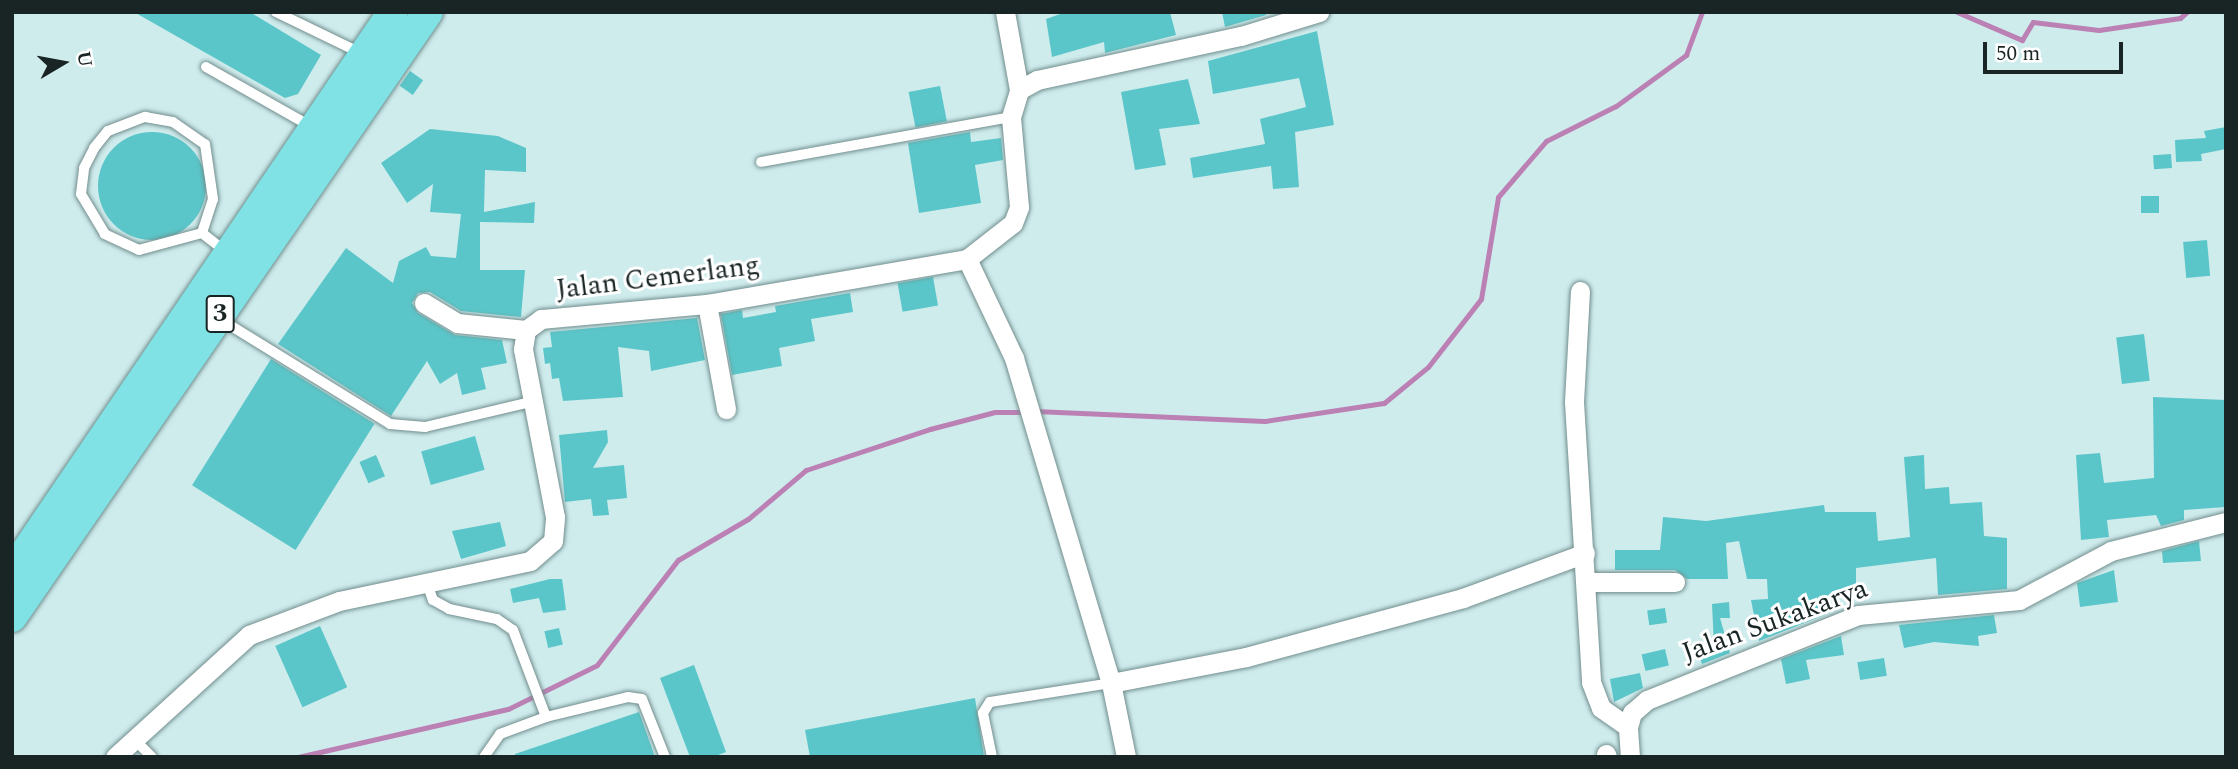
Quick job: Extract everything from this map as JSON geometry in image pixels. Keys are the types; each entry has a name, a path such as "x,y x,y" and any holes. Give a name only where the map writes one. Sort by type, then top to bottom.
{"main road":[{"name":"3","path":"12,617 207,310 229,254 393,12"},
{"name":"3","path":"12,572 428,12"}],"street":[{"path":"1005,12 1019,90 1037,80 1241,36 1319,12"},
{"name":"Jalan Cemerlang","path":"115,757 249,635 339,601 530,561 553,541 555,517 523,349 526,330 541,319 707,304 967,259 1013,223 1018,207 1011,117 1019,90"},
{"path":"967,259 1014,358 1111,683 1126,757"},
{"path":"1580,290 1574,402 1592,691 1607,714 1628,727 1630,757"},
{"path":"424,303 457,323 526,330"},
{"path":"707,304 726,409"},
{"name":"Jalan Sukakarya","path":"1628,727 1632,713 1662,693 1858,615 2019,600 2110,551 2226,522"},
{"path":"1111,683 1259,653 1463,598 1585,553"},
{"path":"1587,582 1675,582"}],"lane":[{"path":"276,12 365,55"},
{"path":"206,67 313,128"},
{"path":"145,117 173,122 205,145 214,199 202,233 139,250 105,234 81,194 84,168 108,131 145,117"},
{"path":"761,162 1011,117"},
{"path":"202,233 229,254"},
{"path":"207,310 390,424 425,427 531,402"},
{"path":"427,583 433,600 449,610 497,619 513,630 546,717"},
{"path":"992,757 983,713 990,702 1111,683"},
{"path":"484,757 500,734 546,717 628,697 642,699 665,757"},
{"path":"134,739 152,757"}],"building":[{"path":"134,12 250,12 321,55 298,94 285,98"},
{"path":"1066,12 1170,12 1176,35 1105,53 1104,42 1052,57 1046,19"},
{"path":"1222,12 1266,12 1266,15 1225,27"},
{"path":"1317,31 1334,125 1295,132 1299,187 1273,189 1271,166 1193,178 1190,158 1265,144 1260,119 1306,107 1299,78 1213,94 1208,61"},
{"path":"410,71 423,80 413,95 400,86"},
{"path":"1188,79 1200,124 1159,129 1166,165 1135,170 1121,92"},
{"path":"940,86 947,121 915,127 909,92"},
{"path":"2226,127 2226,149 2201,154 2202,161 2176,162 2175,140 2206,138 2204,131"},
{"path":"430,129 498,136 526,148 526,172 485,170 484,212 535,202 534,223 480,222 480,270 525,270 521,317 461,311 430,292 418,293 412,303 418,313 455,335 502,340 507,363 481,368 486,389 462,395 457,373 440,384 427,361 391,416 278,344 346,248 393,283 399,261 426,247 431,256 456,258 461,214 430,212 433,184 407,203 381,163"},
{"path":"152,132 173,136 190,148 202,165 206,186 202,207 190,224 173,236 152,240 131,236 114,224 102,207 98,186 102,165 114,148 131,136"},
{"path":"970,132 971,142 1001,138 1003,160 975,165 981,203 919,213 908,143"},
{"path":"2171,154 2172,168 2154,169 2153,155"},
{"path":"2141,196 2159,196 2159,213 2141,213"},
{"path":"2207,240 2210,276 2186,278 2183,242"},
{"path":"933,277 938,306 903,312 898,283"},
{"path":"850,293 853,312 811,319 815,341 779,348 782,366 732,375 721,314 742,310 743,318 776,312 775,306"},
{"path":"697,318 705,360 651,371 649,351 618,347 623,397 563,401 559,378 552,379 550,363 545,364 543,348 552,347 550,332"},
{"path":"2144,334 2150,381 2122,384 2116,337"},
{"path":"271,359 374,424 296,550 192,485"},
{"path":"2153,397 2226,400 2226,507 2184,510 2184,520 2161,526 2156,515 2107,520 2109,537 2081,540 2076,455 2100,453 2104,483 2154,478"},
{"path":"607,430 608,442 593,468 624,465 627,498 607,500 609,515 593,516 591,499 565,502 559,435"},
{"path":"475,436 485,470 431,485 421,451"},
{"path":"376,455 385,476 368,483 359,462"},
{"path":"1924,455 1925,489 1949,487 1950,504 1982,502 1984,536 2007,538 2007,589 1938,595 1936,558 1856,568 1856,591 1837,592 1837,610 1759,641 1751,600 1768,599 1767,579 1747,579 1739,541 1726,543 1728,579 1687,579 1675,570 1615,570 1615,550 1660,550 1663,517 1706,521 1824,505 1825,512 1876,512 1878,541 1910,537 1904,457"},
{"path":"500,522 506,546 461,559 452,531"},
{"path":"2199,541 2201,561 2163,563 2162,551"},
{"path":"2114,570 2118,602 2080,607 2077,583"},
{"path":"550,579 562,579 566,610 543,613 539,598 513,603 510,589"},
{"path":"1729,602 1730,618 1720,618 1730,653 1702,664 1698,652 1714,647 1712,604"},
{"path":"1665,608 1667,623 1649,625 1647,611"},
{"path":"1994,615 1997,633 1978,636 1979,646 1934,642 1904,648 1899,625"},
{"path":"320,626 347,687 302,707 275,646"},
{"path":"559,628 563,645 548,648 544,631"},
{"path":"1841,636 1844,655 1806,660 1810,679 1786,684 1781,659"},
{"path":"1665,649 1669,666 1645,671 1642,654"},
{"path":"1884,658 1887,676 1860,680 1857,662"},
{"path":"694,665 726,752 713,757 690,757 660,678"},
{"path":"1640,673 1643,688 1614,702 1610,679"},
{"path":"975,698 984,757 810,757 805,730"},
{"path":"639,712 655,757 515,757 515,754"}],"waterway":[{"path":"1035,411 1265,421 1384,403 1428,367 1481,299 1498,197 1546,141 1616,106 1686,55 1702,12"},
{"path":"1957,12 2022,40 2033,22 2099,30 2180,18 2187,12"},
{"path":"298,757 508,709 597,665 678,560 748,519 806,470 930,429 995,412 1025,412"}]}
